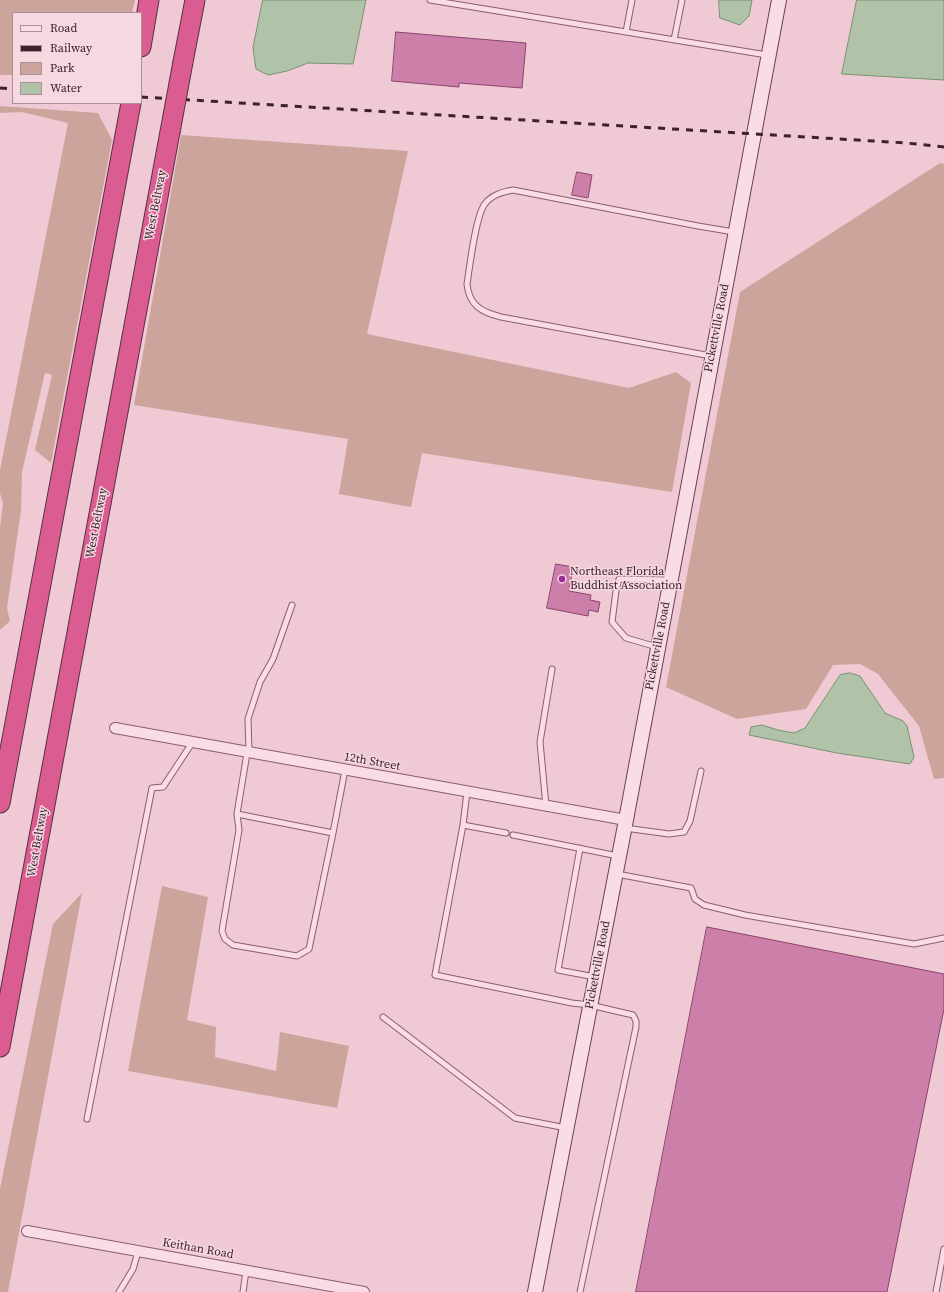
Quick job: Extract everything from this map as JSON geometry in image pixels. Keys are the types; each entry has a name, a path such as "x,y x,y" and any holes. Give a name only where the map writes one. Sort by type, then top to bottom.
{"highway":[{"path":"142,41 149,0"},
{"name":"West Beltway","path":"0,1047 195,0"},
{"path":"0,803 131,104"}],"street":[{"name":"Pickettville Road","path":"535,1292 616,873 779,0"},
{"name":"12th Street","path":"115,728 467,792 625,824"},
{"name":"Keithan Road","path":"27,1231 364,1292"}],"lane":[{"path":"430,0 768,55"},
{"path":"626,32 632,0"},
{"path":"674,40 682,0"},
{"path":"712,356 490,315 473,302 468,294 467,284 478,220 484,205 492,197 502,192 513,190 735,232"},
{"path":"658,647 626,638 612,622 616,591 619,579 670,580"},
{"path":"292,605 273,659 260,682 248,719 248,753 237,814 239,830 222,931 225,938 233,945 298,956 309,949 345,770"},
{"path":"546,807 540,742 552,669"},
{"path":"87,1119 152,788 163,787 192,743"},
{"path":"625,824 669,834 684,832 690,821 701,771"},
{"path":"467,792 463,825 435,975 572,1003 590,1005 633,1015 636,1021 636,1027 580,1292"},
{"path":"237,814 333,834"},
{"path":"463,825 506,834"},
{"path":"513,835 619,856"},
{"path":"580,848 558,970 596,977"},
{"path":"616,873 691,888 695,899 704,905 746,915 914,944 944,938"},
{"path":"384,1017 515,1118 567,1128"},
{"path":"936,1292 944,1249"},
{"path":"119,1292 134,1269 138,1252"},
{"path":"243,1292 246,1271"}],"green space":[{"path":"0,0 135,0 132,12 12,12 12,75 0,75"},
{"path":"0,106 98,113 112,140 51,463 35,450 52,375 45,373 22,472 21,510 7,608 10,621 0,630 0,527 3,504 0,493 0,470 68,123 22,112 0,113"},
{"path":"181,135 408,151 367,334 629,388 676,372 691,383 672,492 422,453 411,507 339,494 348,439 134,405"},
{"path":"940,163 944,164 944,778 934,779 919,726 878,674 860,664 833,665 806,709 737,719 666,687 740,292"},
{"path":"162,886 208,897 187,1020 216,1027 215,1057 276,1071 280,1032 349,1046 337,1108 128,1071"},
{"path":"82,893 8,1292 0,1292 0,1189 53,924"}],"water":[{"path":"263,0 366,0 353,64 308,63 287,71 268,75 256,69 253,48"},
{"path":"719,0 752,0 749,16 740,25 720,18"},
{"path":"857,0 944,0 944,80 842,74"},
{"path":"850,673 860,676 885,713 903,721 907,726 914,757 910,764 837,753 749,735 751,727 762,725 794,733 805,728 840,675"}],"building":[{"path":"396,32 526,43 522,88 459,83 459,87 392,81"},
{"path":"577,172 592,175 588,198 572,195"},
{"name":"Northeast Florida Buddhist Association","path":"556,564 573,567 569,591 591,595 590,600 600,602 598,612 589,610 588,616 547,608"},
{"path":"707,927 944,974 944,1009 887,1292 636,1292"}],"railway":[{"path":"0,88 12,89"},
{"path":"142,97 906,143 944,147"}],"place":[{"name":"Northeast Florida Buddhist Association","path":"562,579"}]}
